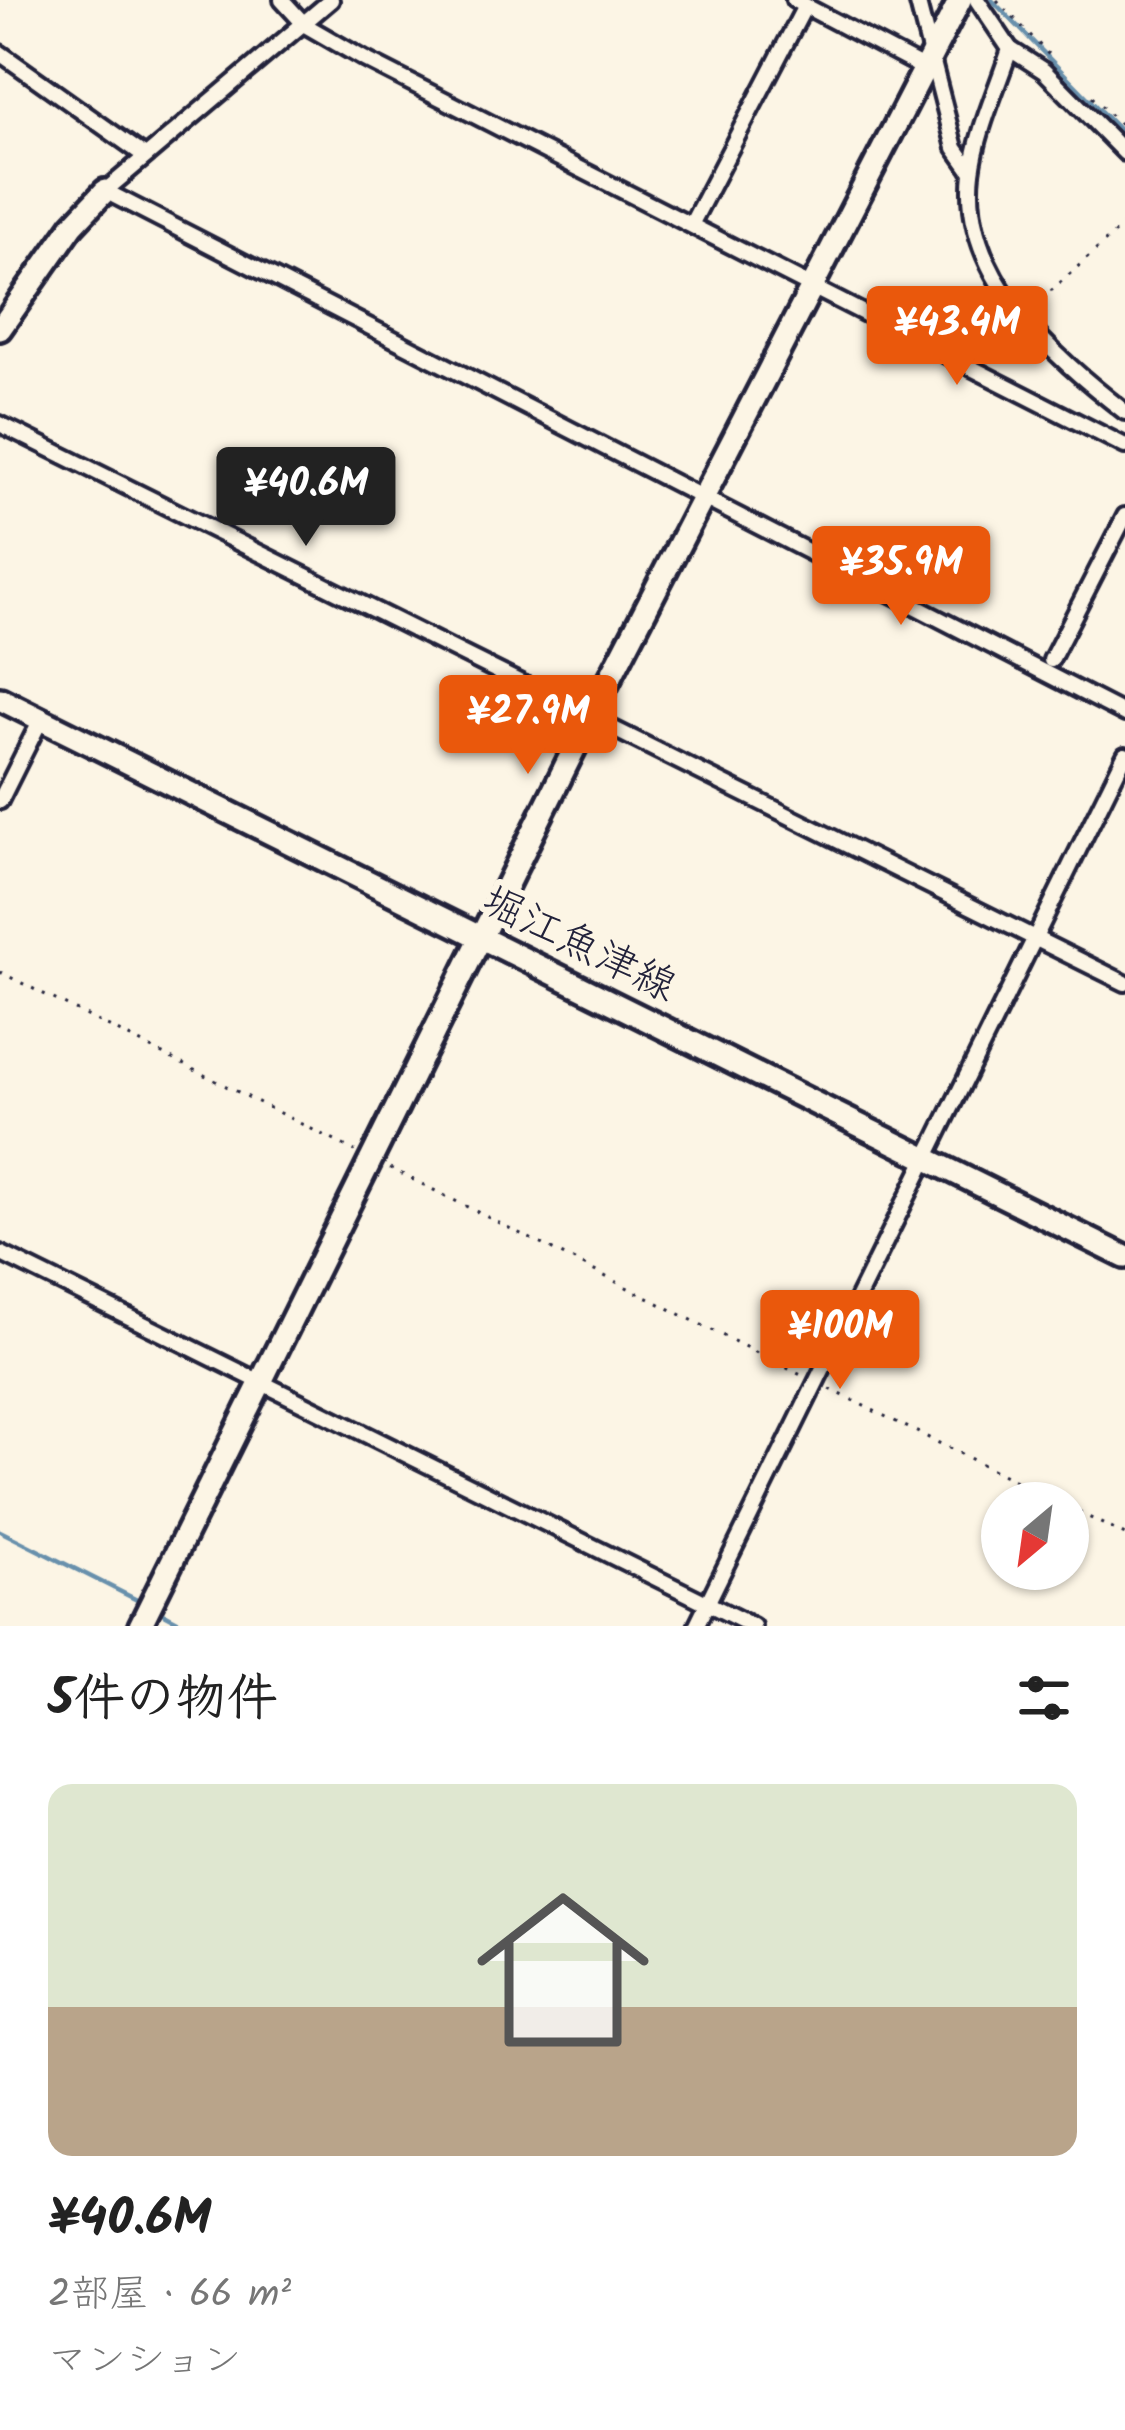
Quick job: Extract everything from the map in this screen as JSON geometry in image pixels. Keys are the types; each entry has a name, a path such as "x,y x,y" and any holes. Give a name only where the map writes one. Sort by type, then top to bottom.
{"street":[{"path":"282,0 305,25 1125,446"},
{"path":"0,329 73,225 105,191 331,0"},
{"path":"916,0 929,66 955,148 972,172"},
{"path":"142,1622 590,717 960,0"},
{"path":"977,0 1010,49 1049,65 1125,152"},
{"path":"692,223 800,3 929,66"},
{"path":"1010,49 972,172 971,211 990,266 1022,317 1060,362 1125,412"},
{"path":"0,53 145,156"},
{"path":"105,191 1125,714"},
{"path":"0,424 1125,983"},
{"path":"1051,660 1125,516"},
{"name":"堀江魚津線","path":"0,699 1125,1257"},
{"path":"0,802 41,719"},
{"path":"696,1626 1125,755"},
{"path":"0,1253 753,1626"}],"path":[{"path":"1022,317 1125,224"},
{"path":"0,972 1018,1482"},
{"path":"1089,1517 1125,1535"}],"waterway":[{"path":"992,0 1125,136"},
{"path":"0,1531 145,1604"},
{"path":"155,1609 187,1626"}]}
